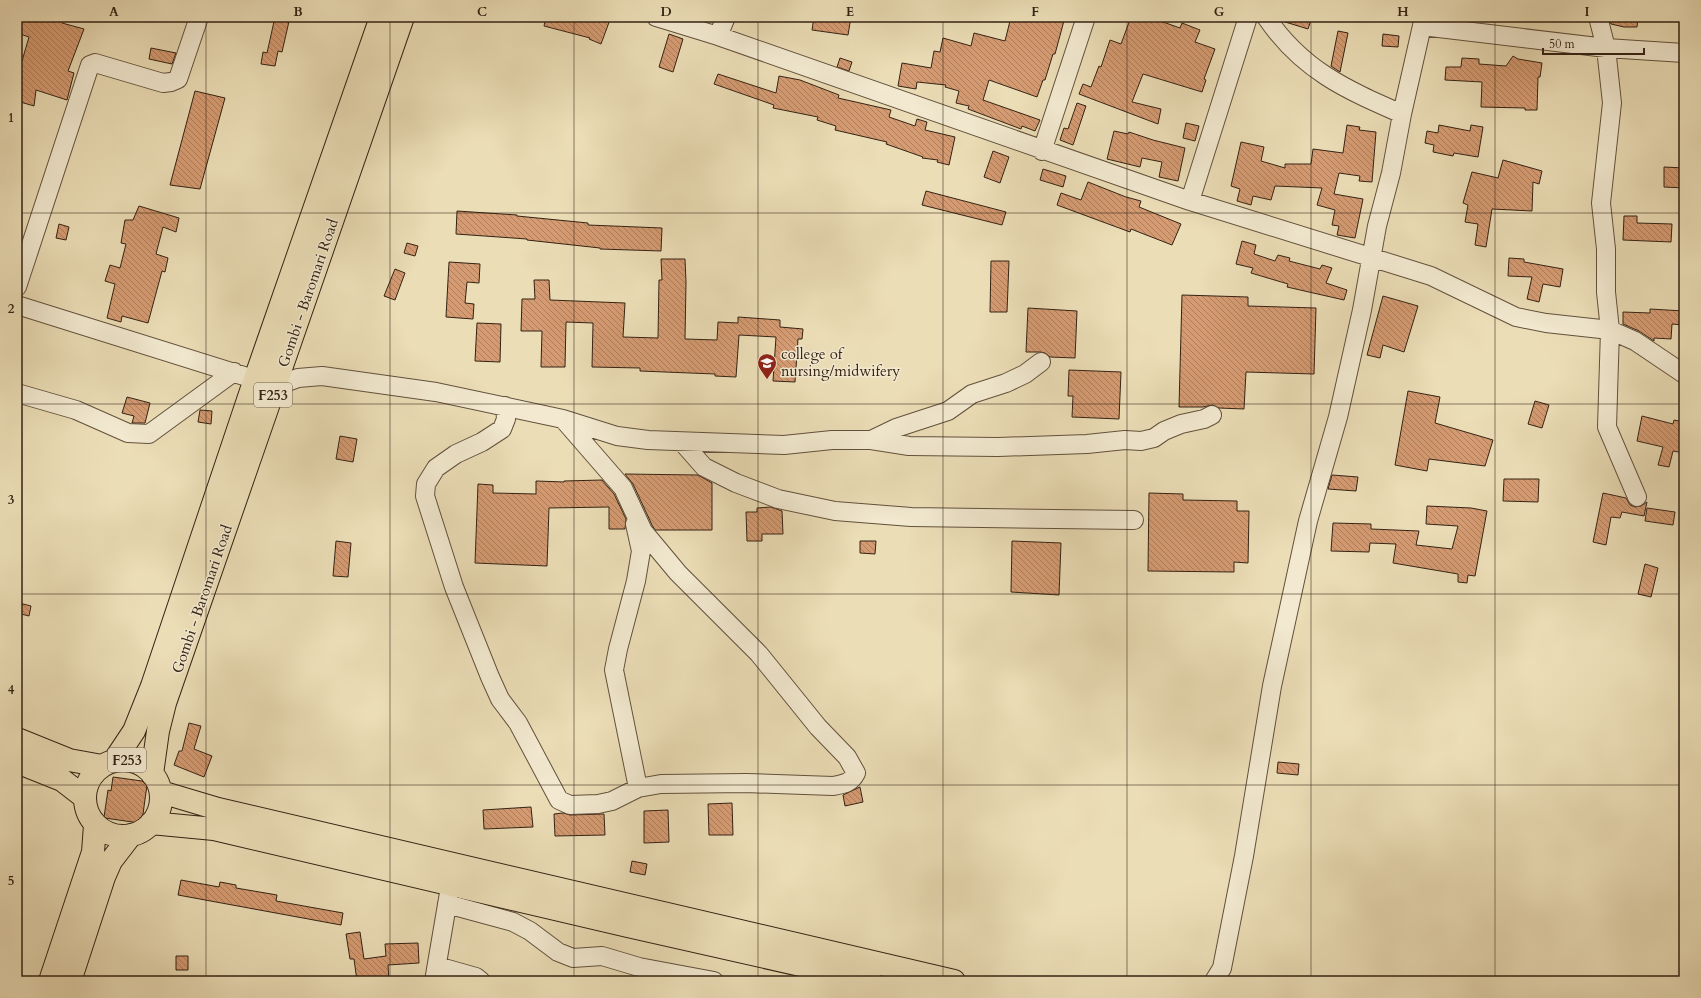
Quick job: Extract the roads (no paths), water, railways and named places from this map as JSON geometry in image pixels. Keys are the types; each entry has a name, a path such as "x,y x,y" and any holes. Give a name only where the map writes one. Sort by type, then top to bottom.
{"main road":[{"name":"Gombi - Baromari Road","path":"108,763 134,731 144,706 255,379 381,17"},
{"name":"Gombi - Baromari Road","path":"156,783 158,731 165,703 403,17"},
{"path":"17,739 69,760 108,763"},
{"name":"F253","path":"70,981 104,877 116,854 130,835 142,831 151,823 158,814 161,803 156,783 149,770 138,763 126,760 108,763 92,774 86,785 84,797"},
{"path":"17,762 62,780 84,797 87,812 95,825 106,832 118,836 130,835"},
{"path":"156,783 218,809 954,981"},
{"path":"151,823 214,829 449,894 871,981"},
{"path":"50,981 93,852 95,825"}],"street":[{"path":"17,287 90,65 95,63 163,83 178,79 199,17"},
{"path":"656,17 718,36 1042,151 1190,201 1431,276 1516,317 1546,323 1610,330 1635,341 1684,374"},
{"path":"718,36 726,17"},
{"path":"1042,151 1086,17"},
{"path":"1190,201 1248,17"},
{"path":"1266,17 1290,48 1307,63 1335,83 1402,114"},
{"path":"1598,17 1606,48 1612,103 1601,203 1606,249 1606,292 1610,330 1607,427 1637,497"},
{"path":"1214,981 1222,968 1244,856 1272,686 1308,521 1338,417 1362,310 1377,226 1423,21 1606,48 1684,53"},
{"path":"17,305 276,386 298,378 322,376 436,392 563,419 617,436 648,440 784,445 832,440 871,440 909,446 998,447 1087,444 1125,440 1141,441 1154,438 1164,431 1181,424 1204,419 1212,415"},
{"path":"871,440 896,428 948,411 972,394 1006,383 1025,374 1041,362"},
{"path":"17,393 76,410 128,433 149,434 234,372"},
{"path":"506,406 506,419 502,429 482,442 456,454 436,468 426,484 425,496 454,587 500,699 518,723 559,800 570,805 598,804 612,801 638,788 661,784 746,783 833,786 844,784 852,780 856,773 847,757 818,727 759,654 678,573 643,531 624,488 563,419"},
{"path":"682,442 704,466 736,484 778,499 835,511 911,517 1134,520"},
{"path":"633,510 641,551 636,581 614,670 638,788"},
{"path":"481,981 476,976 436,973 449,894 530,931 558,952 573,958 602,956 640,967 714,981"}],"place":[{"name":"college of nursing/midwifery","path":"767,380"}]}
